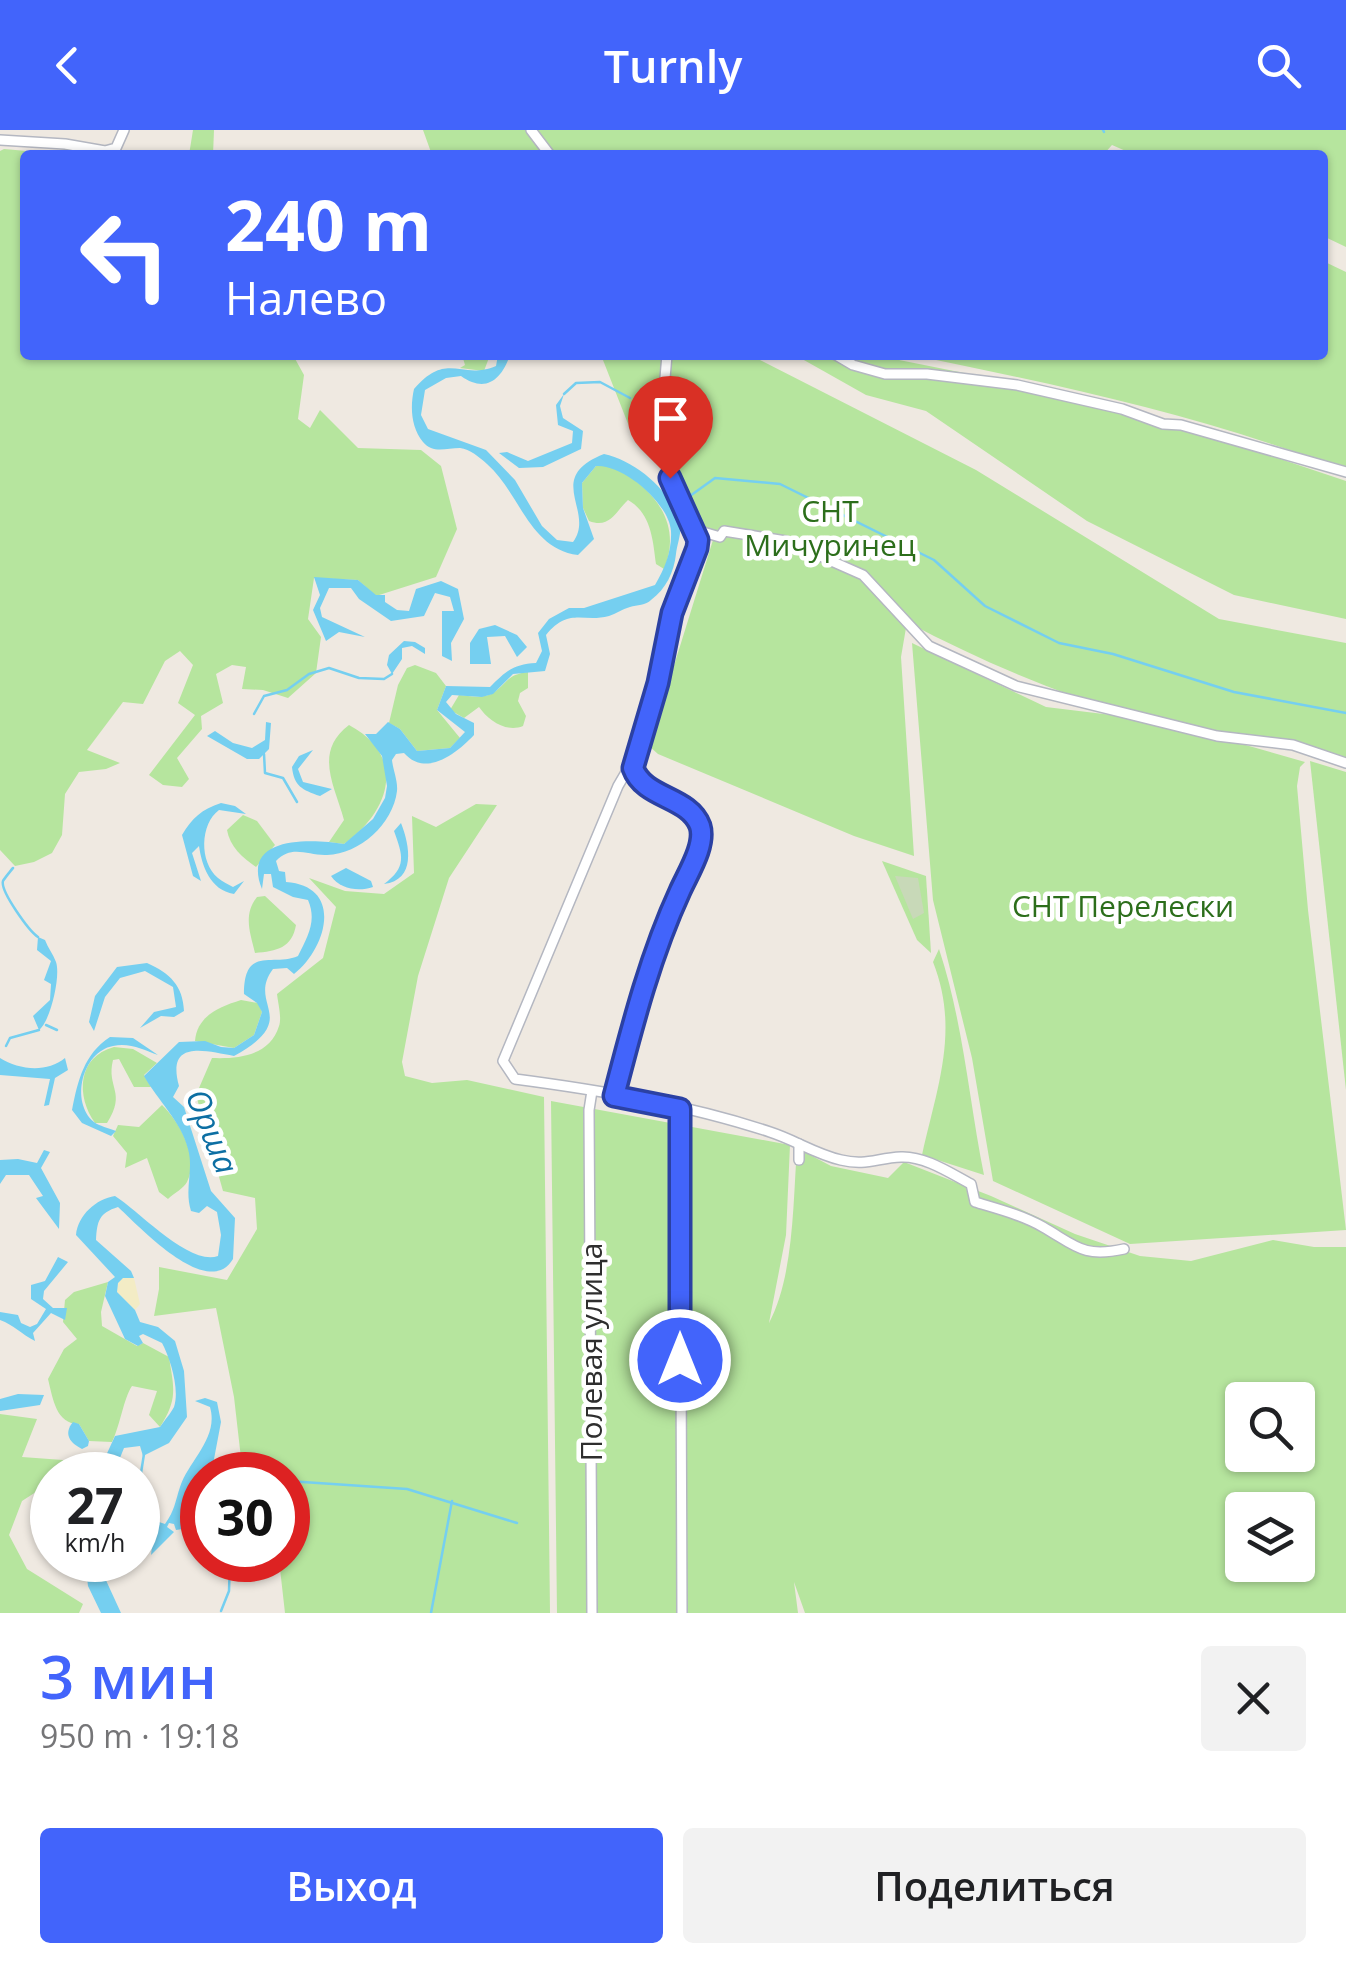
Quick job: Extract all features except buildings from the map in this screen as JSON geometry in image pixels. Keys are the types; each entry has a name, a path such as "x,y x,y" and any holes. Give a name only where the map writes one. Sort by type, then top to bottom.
{"street":[{"path":"109,150 116,148 124,130"},
{"path":"531,130 546,150"},
{"path":"0,140 99,150"},
{"path":"667,360 663,400 670,478 693,529 697,548 672,613 646,729 618,786 503,1062 515,1079 680,1109 771,1132 815,1154 874,1164 899,1157 920,1158 971,1184 975,1202 1016,1215 1080,1248 1100,1254 1124,1249"},
{"path":"844,360 885,374 927,374 1017,385 1122,409 1163,424 1181,425 1346,472"},
{"path":"693,529 720,537"},
{"path":"697,548 724,531 786,541 864,575 930,646 1016,686 1217,736 1293,746 1346,764"},
{"path":"614,1096 639,1005 673,906 697,852 701,831 693,812 641,783 632,762"},
{"name":"Полевая улица","path":"592,1091 592,1613"},
{"path":"680,1109 682,1613"},
{"path":"799,1144 799,1160"}],"green space":[{"path":"193,130 214,130 213,150 190,150"},
{"path":"423,130 1346,130 1346,247 1328,238 1328,150 1124,150 1112,145 1108,150 430,150"},
{"path":"20,150 20,360 296,360 304,375 298,419 310,428 320,410 358,448 421,450 441,466 457,529 436,577 376,596 358,580 314,578 308,619 321,637 316,673 288,698 263,690 242,689 246,667 232,665 216,674 223,703 201,716 202,729 177,758 189,779 182,787 163,785 149,775 195,715 178,703 193,665 180,651 165,661 143,704 123,702 87,750 120,763 79,772 65,794 62,835 52,853 15,866 0,850 0,151"},
{"path":"1328,263 1346,272 1346,471 1240,434 1077,390 936,360 1328,360"},
{"path":"464,360 488,360 484,371 460,368 465,365"},
{"name":"СНТ Мичуринец","path":"603,360 760,360 976,470 1219,619 1346,643 1346,759 1108,707 1011,672 907,622 901,657 914,856 854,836 658,754 649,746 713,540 686,522 673,457 687,426 656,397 643,433 634,439"},
{"path":"804,360 899,360 1114,403 1346,481 1346,619 1234,595 1087,521 926,411 866,395"},
{"path":"609,465 638,483 660,506 670,536 664,569 656,564 652,537 636,505 628,500 607,521 589,521 583,508 582,483 596,466"},
{"name":"СНТ Перелески","path":"912,643 1046,707 1161,721 1305,762 1300,767 1297,786 1346,1230 1130,1244 993,1181 972,1058 933,900"},
{"path":"415,665 436,673 446,686 437,710 460,738 450,748 417,751 400,729 389,723 398,685 407,668"},
{"path":"528,672 528,688 520,693 518,701 526,716 523,726 510,728 498,724 479,707 464,718 450,710 459,695 489,695 511,677"},
{"path":"349,725 379,752 386,784 373,816 344,844 329,842 344,820 329,758 338,735"},
{"path":"1310,761 1346,772 1346,1090"},
{"path":"476,804 497,805 449,878 418,976 402,1062 405,1076 432,1083 467,1080 544,1097 550,1613 285,1613 281,1582 310,1582 310,1452 240,1452 216,1308 154,1316 159,1267 227,1280 257,1229 255,1198 223,1191 196,1095 212,1058 252,1054 268,1044 280,1023 277,994 323,958 336,907 309,878 345,891 384,894 414,873 412,816 436,827"},
{"path":"243,815 257,821 275,845 256,867 237,851 227,830"},
{"path":"882,861 926,876 931,953 917,940"},
{"path":"895,876 918,878 924,913 913,919"},
{"path":"265,896 296,925 291,939 282,947 255,953 249,917 257,897"},
{"path":"939,949 960,1032 984,1175 922,1155 945,1035 945,1011 933,962"},
{"path":"241,1000 258,1003 262,1012 254,1035 234,1048 195,1041 205,1019 217,1009"},
{"path":"114,1047 133,1049 157,1063 144,1075 151,1087 134,1087 119,1059 113,1060 113,1113 107,1123 95,1123 85,1101 84,1079 93,1059"},
{"path":"551,1101 790,1145 786,1235 769,1323 788,1261 797,1148 831,1166 888,1178 904,1162 1075,1234 1140,1256 1191,1261 1273,1240 1314,1247 1346,1247 1346,1613 805,1613 794,1582 798,1613 557,1613"},
{"path":"162,1105 181,1130 191,1162 187,1182 168,1199 159,1192 147,1158 125,1168 127,1153 113,1136 118,1125 139,1127"},
{"path":"108,1282 102,1326 137,1346 143,1343 169,1357 173,1394 160,1427 149,1415 157,1391 132,1386 112,1442 89,1441 79,1424 60,1415 48,1379 64,1349 77,1339 63,1322 65,1300 74,1292"},
{"path":"0,1414 37,1419 22,1457 30,1458 30,1496 22,1501 9,1535 30,1571 30,1582 48,1582 83,1604 79,1613 0,1613"}],"sand":[{"path":"123,1278 134,1278 140,1304 135,1310 117,1292"}],"water":[{"path":"497,360 508,360 491,382 478,384 461,376 446,378 425,390 421,415 428,429 486,450 515,480 542,526 557,540 573,542 578,530 573,484 586,463 604,454 628,463 661,489 676,512 680,531 671,574 661,591 647,603 609,616 569,619 554,626 546,635 550,654 545,671 513,674 493,694 482,697 452,695 446,702 456,714 474,723 474,735 450,755 431,763 396,754 392,760 397,787 394,803 382,825 363,843 339,853 288,853 276,861 279,871 285,872 286,882 304,886 316,894 323,906 324,920 315,949 294,974 287,968 273,969 265,992 270,1021 254,1043 234,1056 200,1051 183,1055 178,1061 179,1086 173,1097 184,1107 211,1191 235,1218 233,1259 222,1270 191,1266 157,1243 118,1207 103,1215 97,1228 96,1240 134,1278 123,1278 117,1292 135,1310 140,1322 158,1327 175,1341 184,1371 187,1417 169,1443 151,1452 142,1452 140,1446 108,1452 115,1436 160,1427 174,1407 175,1383 162,1343 143,1334 139,1336 143,1343 138,1346 125,1339 105,1296 108,1282 115,1277 76,1235 77,1228 89,1209 115,1196 179,1245 206,1257 218,1256 221,1235 217,1212 207,1206 199,1213 191,1211 190,1157 185,1139 144,1076 179,1042 205,1041 234,1048 254,1035 262,1012 244,994 249,969 254,963 298,956 311,922 308,900 273,887 271,874 264,874 262,889 258,871 261,858 283,844 344,844 373,819 387,786 382,756 365,734 376,734 388,722 400,729 417,751 450,748 465,732 437,710 446,686 490,687 511,669 536,663 542,651 538,633 549,619 569,608 584,608 655,585 667,559 671,531 662,509 643,487 619,471 596,466 582,483 583,508 594,539 578,555 561,551 536,531 498,476 478,456 460,448 435,449 423,442 412,417 414,389 436,371 496,366"},
{"path":"564,394 560,406 563,418 583,431 581,449 543,467 519,468 499,453 507,452 528,461 572,443 573,431 558,425 556,405"},
{"path":"314,577 358,580 376,595 385,595 385,602 397,610 409,611 416,589 441,581 458,589 464,619 451,643 452,661 442,656 442,611 454,611 450,597 435,593 424,616 391,621 359,599 351,588 329,588 320,608 322,617 365,637 339,632 326,641 313,610 320,595"},
{"path":"495,625 517,635 527,647 517,657 505,636 487,637 491,664 470,664 470,643 479,629"},
{"path":"404,641 425,648 425,654 412,646 402,648 402,659 392,674 387,665 389,655"},
{"path":"266,722 271,723 269,749 259,759 247,759 207,736 215,731 233,743 252,748 265,740"},
{"path":"313,750 298,769 303,782 332,789 320,796 300,786 292,767 299,756"},
{"path":"221,803 246,814 219,810 205,833 205,853 212,871 233,887 244,881 234,894 213,882 199,846 192,853 201,881 193,876 182,835 198,815"},
{"path":"401,823 408,851 406,869 394,881 384,884 400,866 401,854 394,831"},
{"path":"346,868 371,881 373,887 361,889 339,884 331,876"},
{"path":"38,937 45,940 57,969 51,1009 39,1030 33,1016 50,1000 51,984 44,980 51,961 37,950"},
{"path":"147,963 174,981 184,1011 174,1017 161,1016 140,1028 154,1012 176,1007 173,987 145,971 120,978 105,997 94,1031 89,1022 95,996 117,967"},
{"path":"110,1037 133,1038 158,1055 131,1046 113,1046 102,1050 87,1067 82,1103 94,1122 116,1131 111,1136 82,1123 72,1110 88,1060"},
{"path":"0,1058 33,1068 50,1066 65,1058 68,1070 55,1078 49,1105 44,1106 50,1079 0,1075"},
{"path":"44,1150 50,1152 41,1168 60,1203 59,1229 36,1198 43,1196 29,1175 6,1175 0,1184 0,1160 37,1163"},
{"path":"58,1257 68,1262 44,1291 43,1299 53,1308 67,1308 65,1320 51,1313 33,1333 35,1341 0,1320 0,1312 18,1315 21,1323 30,1327 37,1324 46,1309 31,1299 31,1285 45,1281"},
{"path":"18,1394 44,1395 40,1405 0,1411 0,1399"},
{"path":"205,1398 217,1402 221,1422 215,1452 200,1452 212,1418 210,1407 195,1401"},
{"path":"73,1422 79,1424 89,1441 82,1449 69,1438"},
{"path":"180,1487 180,1529 169,1523 167,1527 174,1532 160,1546 160,1522 165,1524"},
{"path":"88,1582 107,1582 121,1613 101,1613"}],"waterway":[{"path":"564,394 576,383 600,382 630,398"},
{"path":"683,501 715,478 780,484 934,560 985,606 1059,643 1113,654 1234,692 1346,713"},
{"path":"254,714 264,696 287,690 309,674 329,668 359,678 384,679 392,674"},
{"path":"264,754 265,773 283,778 297,802"},
{"path":"13,868 3,886 38,937"},
{"path":"46,1025 57,1030"},
{"path":"6,1046 10,1038 39,1030"},
{"path":"310,1482 407,1489 517,1523"},
{"path":"431,1613 452,1501"},
{"path":"221,1611 229,1582"}],"route":[{"path":"670,478 698,540 697,548 672,613 646,729 632,762 641,783 693,812 701,831 697,852 673,906 639,1005 614,1096 680,1109 680,1360"}],"water label":[{"name":"Орша","path":"213,1131"}]}
